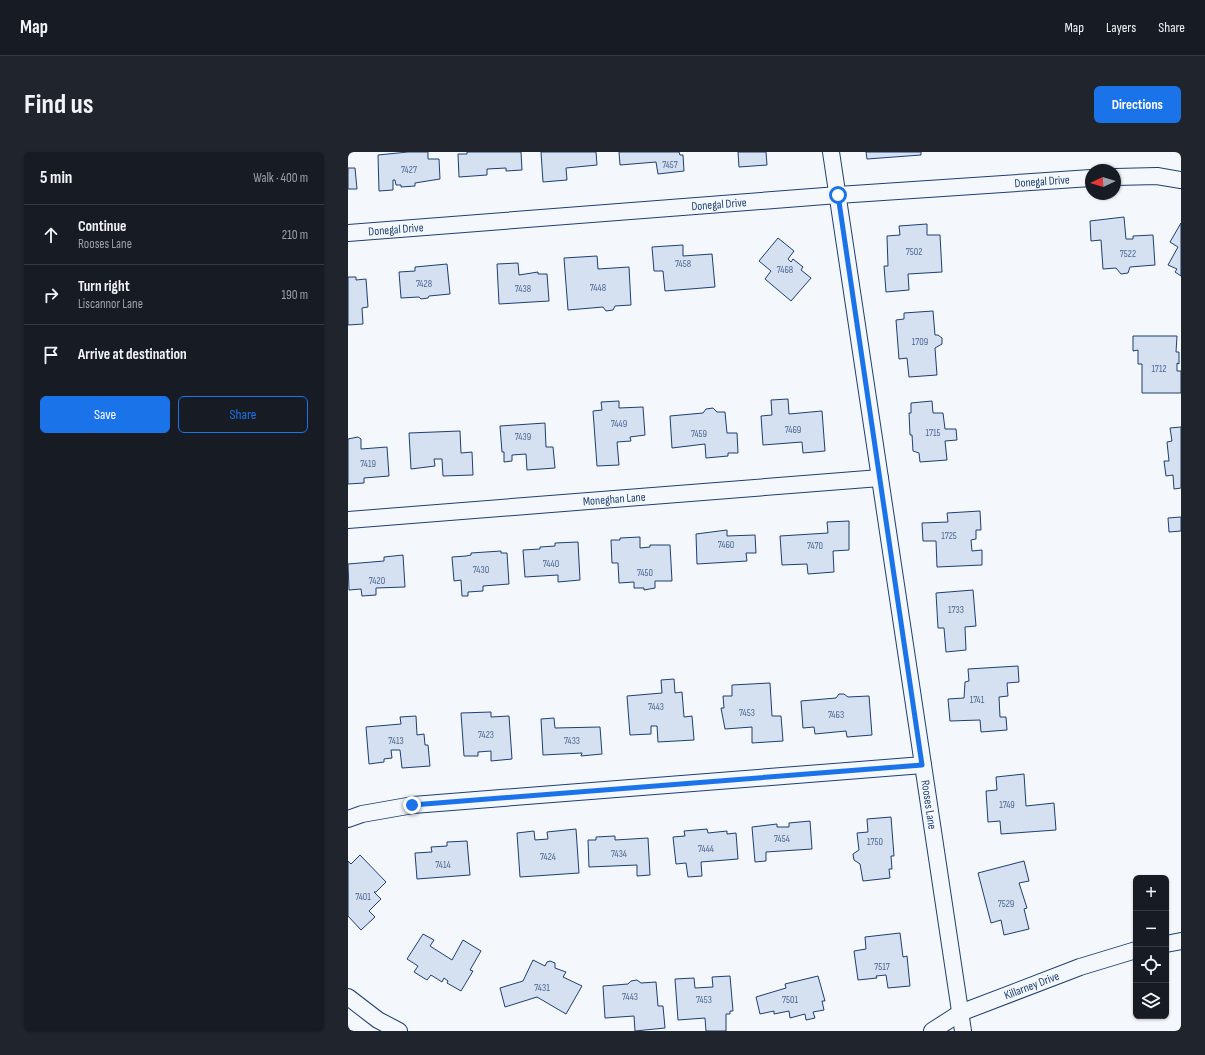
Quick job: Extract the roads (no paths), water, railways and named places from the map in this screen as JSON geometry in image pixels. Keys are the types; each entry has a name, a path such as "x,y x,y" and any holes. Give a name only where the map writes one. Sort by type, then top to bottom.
{"street":[{"name":"Rooses Lane","path":"831,152 963,1031"},
{"path":"1121,177 1157,176 1181,180"},
{"name":"Donegal Drive","path":"348,233 838,195 1085,178"},
{"name":"Moneghan Lane","path":"348,520 880,478"},
{"path":"348,819 362,814 412,805 922,765"},
{"path":"1169,943 1181,941"},
{"name":"Killarney Drive","path":"932,1031 960,1013 1080,966 1133,951"},
{"path":"348,997 378,1020 399,1031"}]}
